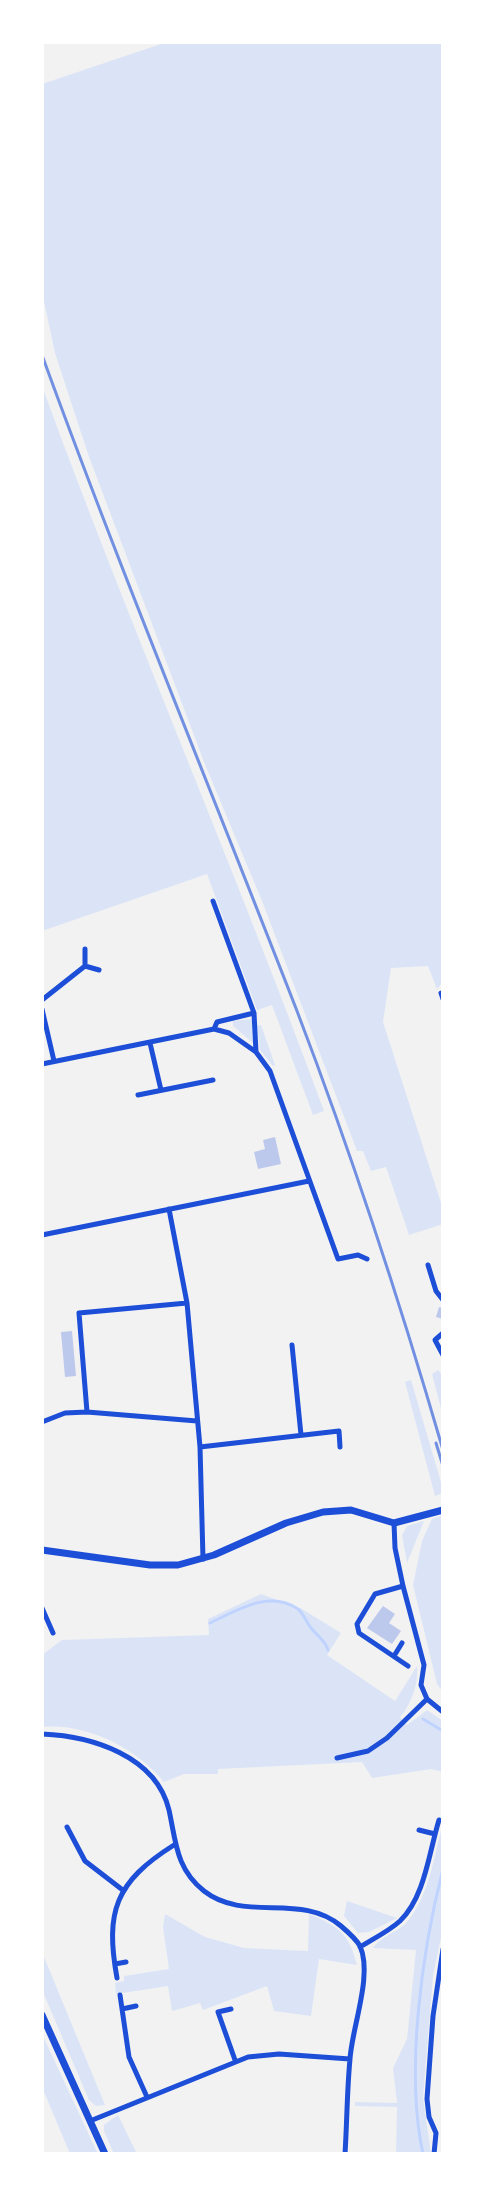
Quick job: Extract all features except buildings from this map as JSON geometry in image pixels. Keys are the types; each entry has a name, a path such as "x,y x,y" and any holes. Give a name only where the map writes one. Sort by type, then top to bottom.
{"main road":[{"path":"42,1550 150,1564 178,1565 203,1559 286,1523 323,1512 351,1510 394,1523 443,1510"},
{"path":"42,2015 105,2154"}],"street":[{"path":"213,901 254,1013 256,1052"},
{"path":"42,1000 85,966 86,949"},
{"path":"85,966 99,970"},
{"path":"42,1009 54,1061"},
{"path":"214,1029 217,1022 254,1013"},
{"path":"42,1064 214,1029 240,1040 256,1052 270,1071 338,1259 358,1255 367,1259"},
{"path":"150,1042 161,1090"},
{"path":"138,1095 213,1080"},
{"path":"42,1235 309,1181"},
{"path":"169,1209 186,1303 200,1446 203,1559"},
{"path":"428,1265 436,1291 443,1300"},
{"path":"87,1412 79,1313 186,1303"},
{"path":"443,1333 435,1340 443,1355"},
{"path":"292,1345 301,1435"},
{"path":"42,1422 65,1413 87,1412 197,1421"},
{"path":"200,1446 339,1431 340,1447"},
{"path":"394,1523 395,1548 424,1665 421,1685 427,1699 443,1712"},
{"path":"404,1586 375,1594 357,1624 359,1632 408,1666"},
{"path":"42,1608 53,1633"},
{"path":"394,1656 402,1644"},
{"path":"337,1758 368,1751 387,1738 427,1699"},
{"path":"42,1734 93,1742 122,1754 154,1778 169,1811 174,1845 182,1864 193,1881 215,1899 248,1907 309,1909 335,1921 360,1947 364,1978 350,2059 345,2154"},
{"path":"360,1947 399,1922 408,1911 423,1876 439,1820"},
{"path":"67,1827 84,1861 124,1891"},
{"path":"419,1830 435,1834"},
{"path":"117,1978 111,1926 114,1912 124,1891 152,1860 174,1845"},
{"path":"434,2154 436,2133 429,2117 427,2099 433,2016 443,1949"},
{"path":"115,1964 126,1962"},
{"path":"120,1995 129,2057 147,2097"},
{"path":"122,2009 136,2006"},
{"path":"231,2009 218,2012 235,2060"},
{"path":"90,2121 235,2060 271,2054 350,2059"},
{"path":"436,2133 443,2138"}],"shaded area":[{"path":"167,42 443,42 443,982 437,989 428,966 391,968 383,1022 443,1209 443,1224 409,1235 386,1167 371,1171 363,1151 357,1151 262,901 204,762 88,454 55,353 42,292 42,84"},
{"path":"42,386 324,1111 313,1115 272,1005 257,1010 207,874 42,931"},
{"path":"252,1019 253,1043 233,1026 233,1021"},
{"path":"261,1025 275,1065 273,1066 260,1050 257,1026"},
{"path":"438,1370 443,1376 443,1416 432,1374"},
{"path":"411,1380 443,1489 443,1493 435,1496 405,1382"},
{"path":"443,1515 443,1692 437,1684 413,1585 422,1541 432,1519"},
{"path":"424,1521 407,1563 402,1535 407,1526"},
{"path":"261,1594 302,1609 341,1633 327,1655 395,1701 417,1666 417,1679 413,1693 400,1717 407,1725 427,1710 443,1721 443,1772 431,1769 372,1778 362,1762 218,1769 218,1774 184,1774 164,1782 139,1758 109,1740 76,1729 42,1727 42,1655 62,1640 209,1635 208,1619"},
{"path":"443,1823 443,1928 433,1976 423,2098 431,2154 396,2154 397,2107 355,2106 355,2102 397,2103 393,2068 407,2039 416,1950 373,1948 380,1940 406,1923 414,1913 430,1876"},
{"path":"347,1901 397,1918 369,1932 358,1933 344,1916"},
{"path":"165,1914 205,1937 244,1948 308,1951 309,1914 341,1932 354,1954 357,1965 319,1959 311,2016 274,2011 267,1986 203,2010 200,2003 172,2011 168,1986 116,1994 115,1983 124,1981 124,1976 169,1969 163,1927"},
{"path":"42,1952 105,2105 96,2106 89,2100 42,1990"},
{"path":"42,2034 98,2154 70,2154 42,2087"},
{"path":"118,2115 137,2154 114,2154 104,2131 104,2125"}],"waterway":[{"path":"210,1623 242,1608 264,1601 287,1603 300,1611 328,1650"},
{"path":"423,1719 443,1731"},
{"path":"423,2154 416,2086 418,2011 428,1936 443,1869"}],"railway":[{"path":"42,355 317,1065 374,1229 443,1450"},
{"path":"436,1443 443,1466"}]}
